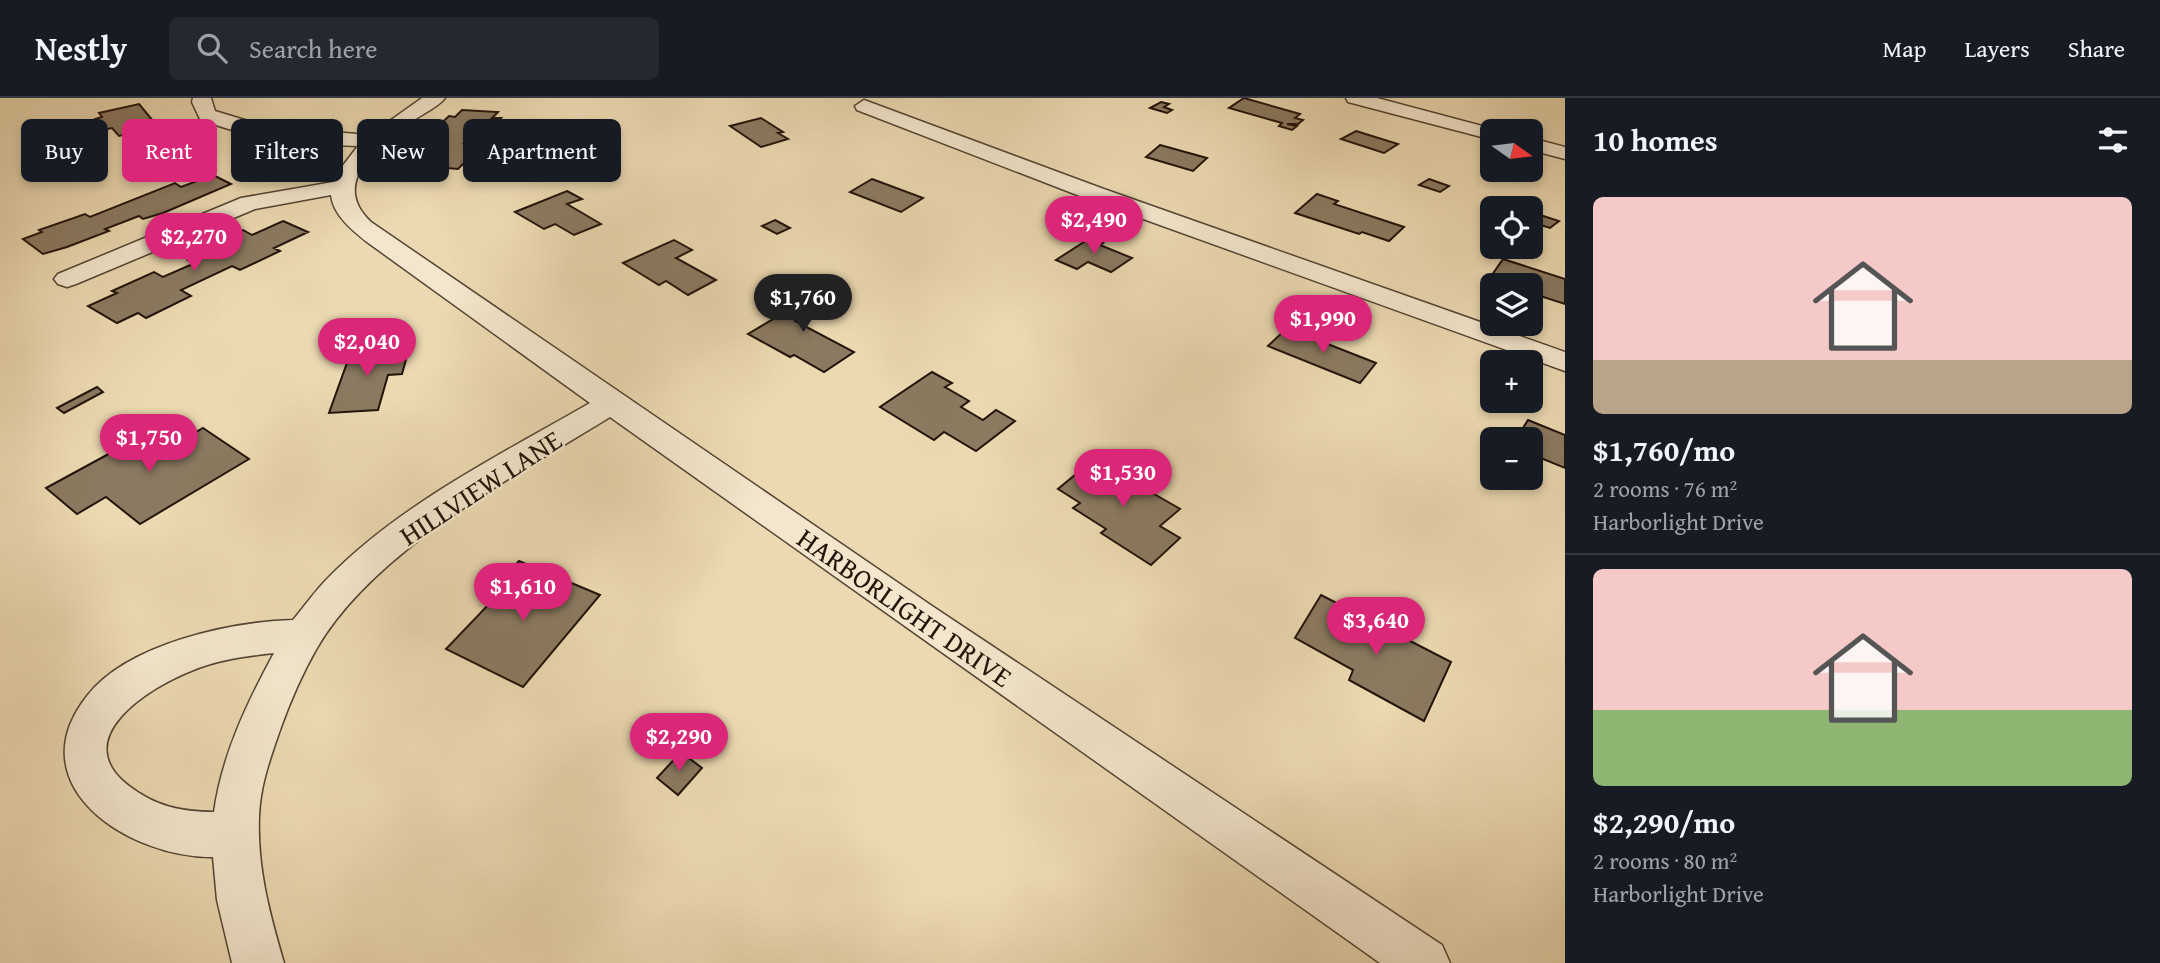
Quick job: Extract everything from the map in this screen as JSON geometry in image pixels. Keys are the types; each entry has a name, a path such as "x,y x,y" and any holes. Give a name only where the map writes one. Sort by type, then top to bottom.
{"street":[{"path":"202,98 206,115 244,128 288,136 357,140"},
{"path":"406,119 436,98"},
{"path":"1355,98 1480,131"},
{"path":"874,102 1093,193 1565,362"},
{"path":"1544,147 1565,153"},
{"path":"67,279 249,203 341,187 347,171 357,160"},
{"name":"HARBORLIGHT DRIVE","path":"341,187 343,200 352,217 388,247 918,617 1424,963"},
{"name":"HILLVIEW LANE","path":"258,963 242,900 236,834 241,778 253,739 303,636 340,589 402,534 464,492 612,402"},
{"path":"236,834 178,832 157,826 122,808 94,782 85,755 89,731 111,699 159,666 211,647 303,636"}],"building":[{"path":"1244,98 1300,114 1295,118 1303,120 1298,124 1287,124 1297,126 1292,130 1279,126 1282,123 1229,108"},
{"path":"1161,102 1169,104 1164,107 1172,110 1167,113 1150,108"},
{"path":"139,104 151,119 122,119 122,135 119,136 112,128 108,129 108,119 95,119 102,117 99,113"},
{"path":"462,110 498,112 492,118 501,118 463,119 463,164 458,169 449,168 449,119 446,119 449,116 455,117"},
{"path":"761,118 783,132 778,133 788,139 761,147 730,126"},
{"path":"1356,131 1398,144 1384,153 1341,139"},
{"path":"1160,145 1207,158 1193,171 1146,157"},
{"path":"217,177 231,184 163,213 143,219 139,216 105,229 109,231 43,254 23,239 42,232 39,230 85,214 90,217 175,183 181,187 194,182 217,182"},
{"path":"872,179 923,198 901,212 850,192"},
{"path":"1429,179 1449,186 1440,192 1419,185"},
{"path":"567,191 582,199 567,204 601,224 574,235 555,224 544,229 515,212"},
{"path":"1317,194 1338,201 1334,204 1404,227 1389,241 1295,213"},
{"path":"1543,216 1559,221 1550,228 1543,226"},
{"path":"775,220 790,228 777,234 762,226"},
{"path":"283,221 308,232 274,248 280,251 240,270 232,266 181,290 191,296 146,318 138,313 117,323 88,306 117,293 112,291 154,272 163,277 195,263 188,260 209,250 204,248 243,230 252,235"},
{"path":"1090,238 1132,258 1111,272 1088,262 1077,269 1056,260"},
{"path":"674,240 692,250 676,258 716,280 688,295 666,281 659,285 623,263"},
{"path":"1503,259 1565,279 1565,304 1543,297 1543,273 1493,273"},
{"path":"810,291 838,305 815,318 807,314 795,321 854,352 824,372 748,334 795,306 789,303"},
{"path":"1287,328 1376,363 1360,383 1268,346"},
{"path":"398,346 395,353 408,352 402,374 388,375 378,410 329,413 352,349"},
{"path":"932,372 952,383 945,387 969,401 961,407 983,420 996,410 1015,421 976,451 944,432 934,440 880,407"},
{"path":"97,387 103,392 64,413 57,408"},
{"path":"1528,420 1565,435 1565,468 1543,459 1543,427 1524,427"},
{"path":"203,428 249,459 140,524 106,497 77,514 46,488 149,432 171,447"},
{"path":"1093,460 1109,469 1117,464 1148,483 1142,487 1180,509 1160,526 1180,538 1151,565 1101,533 1106,529 1073,508 1080,503 1058,489"},
{"path":"519,561 600,595 523,687 446,649 491,602 483,599"},
{"path":"1321,595 1451,662 1424,721 1349,680 1353,670 1295,638"},
{"path":"681,752 702,768 678,795 657,778"}]}
